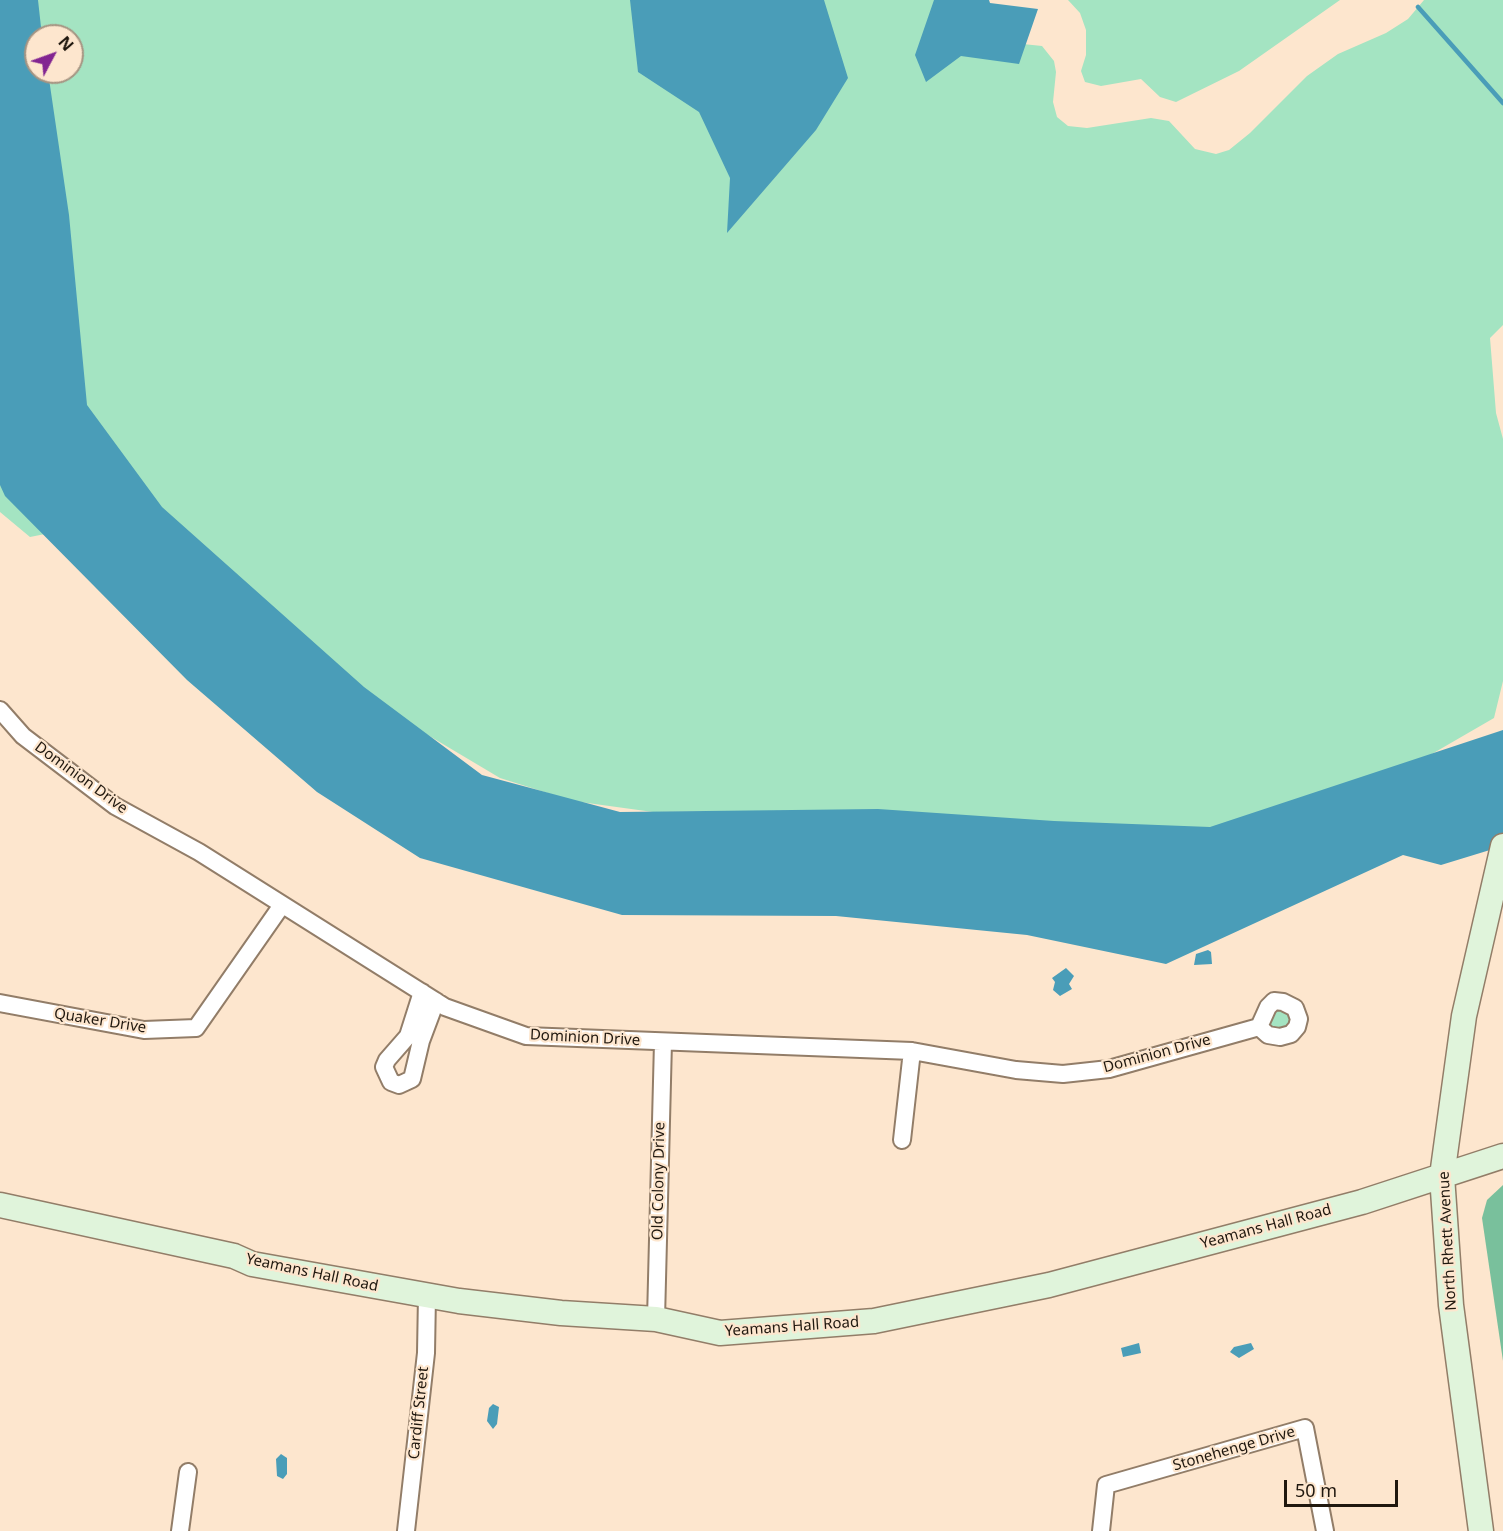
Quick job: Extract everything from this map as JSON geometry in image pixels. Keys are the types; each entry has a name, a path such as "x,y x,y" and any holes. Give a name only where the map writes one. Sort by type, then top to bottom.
{"street":[{"name":"Dominion Drive","path":"0,710 23,736 115,806 199,852 429,997 526,1036 912,1051 1016,1070 1063,1074 1109,1069 1259,1027"},
{"name":"North Rhett Avenue","path":"1481,1531 1450,1305 1442,1176 1464,1017 1503,846"},
{"name":"Quaker Drive","path":"0,1003 144,1030 196,1028 282,905"},
{"path":"414,1038 429,997"},
{"name":"Old Colony Drive","path":"656,1319 663,1042"},
{"path":"902,1140 912,1051"},
{"name":"Yeamans Hall Road","path":"0,1205 234,1256 252,1264 427,1295 561,1313 656,1319 720,1333 874,1321 1049,1285 1362,1202 1503,1156"},
{"name":"Cardiff Street","path":"406,1531 426,1353 427,1295"},
{"name":"Stonehenge Drive","path":"1101,1531 1106,1485 1305,1428 1325,1531"},
{"path":"180,1531 188,1472"}],"green space":[{"path":"0,0 941,0 1023,44 1042,46 1054,61 1056,72 1053,102 1057,117 1068,126 1087,128 1151,118 1169,121 1195,149 1216,154 1229,150 1250,133 1307,76 1338,54 1386,33 1408,19 1424,0 1503,0 1503,325 1490,338 1496,413 1503,439 1503,681 1494,718 1418,762 1231,843 882,810 653,812 573,801 500,778 416,728 244,598 79,419"},
{"path":"1068,0 1340,0 1239,71 1176,102 1160,97 1141,79 1101,86 1085,82 1081,71 1086,55 1086,30 1080,13"},
{"path":"0,448 55,532 30,537 0,512"},
{"path":"1281,1009 1291,1016 1292,1020 1285,1030 1281,1031 1271,1024 1270,1020 1277,1010"},
{"path":"1503,1185 1503,1361 1482,1218 1487,1200"}],"water":[{"path":"0,0 38,0 41,24 24,24 24,84 50,84 69,215 87,405 162,507 364,687 482,775 620,812 878,809 1054,821 1210,827 1503,730 1503,846 1441,865 1403,855 1166,964 1027,935 836,916 622,915 420,858 317,792 187,680 5,496 0,485"},
{"path":"630,0 824,0 848,78 816,130 727,233 730,178 699,112 638,72"},
{"path":"934,0 989,0 990,3 1038,9 1019,64 961,56 926,82 915,55"},
{"path":"1208,950 1211,952 1212,964 1194,965 1196,954"},
{"path":"1066,968 1074,976 1069,984 1072,989 1060,996 1053,990 1055,982 1052,978"},
{"path":"1139,1343 1141,1353 1123,1357 1121,1348"},
{"path":"1251,1343 1254,1349 1239,1358 1230,1352 1234,1347"},
{"path":"493,1404 499,1407 497,1424 493,1429 487,1421 489,1408"},
{"path":"281,1454 287,1458 287,1474 283,1479 277,1476 276,1459"}],"waterway":[{"path":"1418,7 1503,103"}]}
